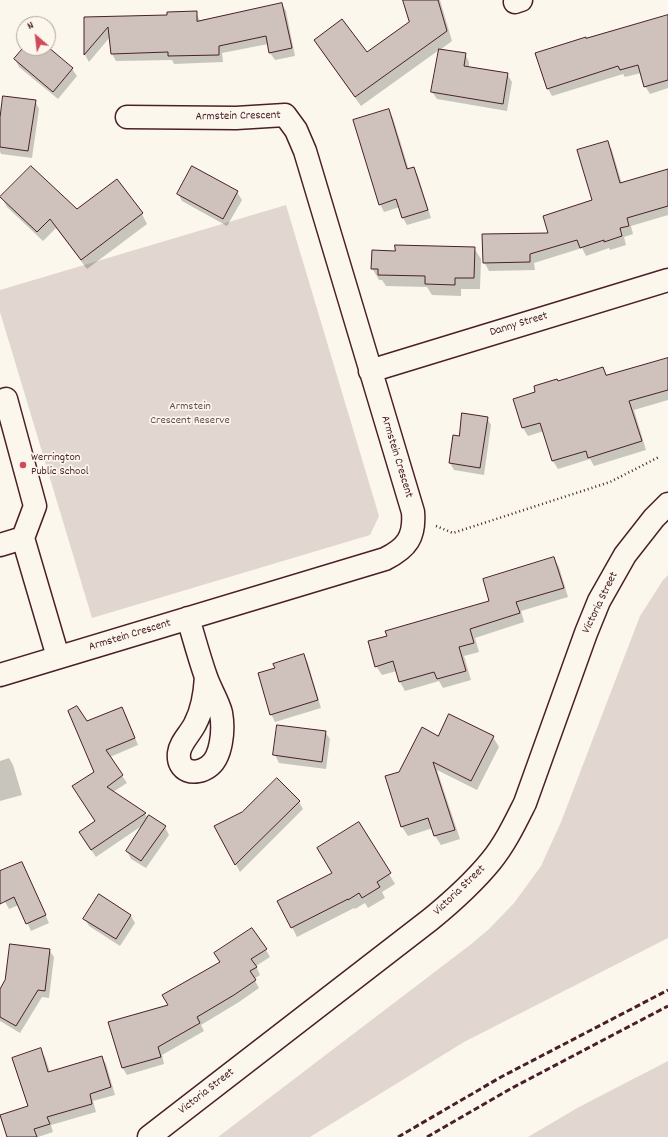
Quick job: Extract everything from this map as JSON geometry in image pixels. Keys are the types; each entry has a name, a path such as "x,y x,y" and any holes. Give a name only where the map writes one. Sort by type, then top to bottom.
{"street":[{"name":"Armstein Crescent","path":"0,675 385,559 396,554 404,547 410,539 413,528 412,512 305,151 296,130 285,115 236,118 127,117"},
{"name":"Danny Street","path":"370,371 668,280"},
{"path":"6,400 35,506 22,538 58,657"},
{"name":"Victoria Street","path":"149,1137 431,919 467,888 491,861 515,823 525,803 599,601 625,556 654,518 668,504"},
{"path":"0,545 22,538"},
{"path":"188,618 206,677"}],"path":[{"path":"430,523 453,533 610,482 659,457"}],"green space":[{"name":"Armstein Crescent Reserve","path":"286,205 379,516 370,535 92,618 0,312 0,290"},
{"path":"668,575 668,938 464,1042 310,1137 218,1137 470,945 489,929 514,903 541,866 561,822 640,616 663,580"},
{"path":"668,1061 668,1137 528,1137 579,1107"}],"building":[{"path":"403,0 438,0 447,31 355,97 314,40 342,19 367,52 409,22"},
{"path":"282,3 292,48 269,53 266,36 219,46 219,55 168,56 168,52 111,54 108,27 84,55 84,17 167,15 167,12 197,11 197,21"},
{"path":"668,15 668,80 644,87 638,65 620,70 618,66 547,89 535,53 586,37"},
{"path":"439,49 466,53 464,66 508,73 503,104 431,92"},
{"path":"56,54 73,68 53,92 14,59 16,56 56,56"},
{"path":"3,96 36,100 28,151 0,147 0,118"},
{"path":"389,109 407,169 414,167 428,210 402,218 396,199 379,205 353,120"},
{"path":"608,141 620,183 668,169 668,206 627,218 629,226 620,228 622,236 604,242 604,240 580,248 577,240 530,254 530,262 483,263 482,234 548,233 543,216 592,200 577,150"},
{"path":"31,166 77,209 117,179 143,213 81,260 50,219 37,232 0,197"},
{"path":"192,166 238,191 223,219 177,194"},
{"path":"395,245 475,247 474,278 455,278 455,285 425,284 425,276 378,275 378,269 371,269 372,250 395,251"},
{"path":"668,358 668,390 629,401 642,441 588,458 586,451 552,461 540,423 522,428 513,399 535,392 534,386 557,379 558,381 603,367 606,375"},
{"path":"462,413 488,417 480,468 449,463 453,435 459,436"},
{"path":"554,557 564,588 516,602 520,613 470,629 474,643 459,647 466,671 437,679 434,672 399,682 393,661 375,667 368,641 387,636 385,631 489,601 483,579"},
{"path":"304,654 318,700 270,715 258,673 275,668 273,664"},
{"path":"77,706 87,721 122,707 135,738 106,750 123,775 107,787 146,813 91,850 79,832 95,821 72,786 94,772 68,711"},
{"path":"449,714 494,736 471,781 433,762 455,830 434,836 428,818 401,827 385,776 399,772 422,727 438,736"},
{"path":"277,725 326,731 322,762 273,755"},
{"path":"277,778 300,801 235,865 214,826 242,812"},
{"path":"149,815 166,826 141,861 126,851"},
{"path":"359,822 391,873 377,882 380,887 362,898 359,893 291,928 277,901 332,873 317,848"},
{"path":"22,862 46,915 26,924 14,897 0,904 0,871"},
{"path":"99,894 131,915 116,939 83,919"},
{"path":"252,928 267,949 251,959 257,967 250,971 256,980 197,1017 200,1023 158,1047 161,1057 122,1068 108,1022 168,1005 162,995 220,962 214,953"},
{"path":"10,944 50,949 45,991 38,990 16,1026 0,1017 0,989 5,980"},
{"path":"41,1048 48,1072 102,1056 111,1087 90,1094 92,1104 47,1117 50,1124 34,1129 37,1137 7,1137 0,1115 28,1106 12,1058"}],"railway":[{"path":"398,1137 501,1077 668,990"},
{"path":"427,1137 512,1088 668,1006"}],"place":[{"name":"Werrington Public School","path":"23,465"}]}
